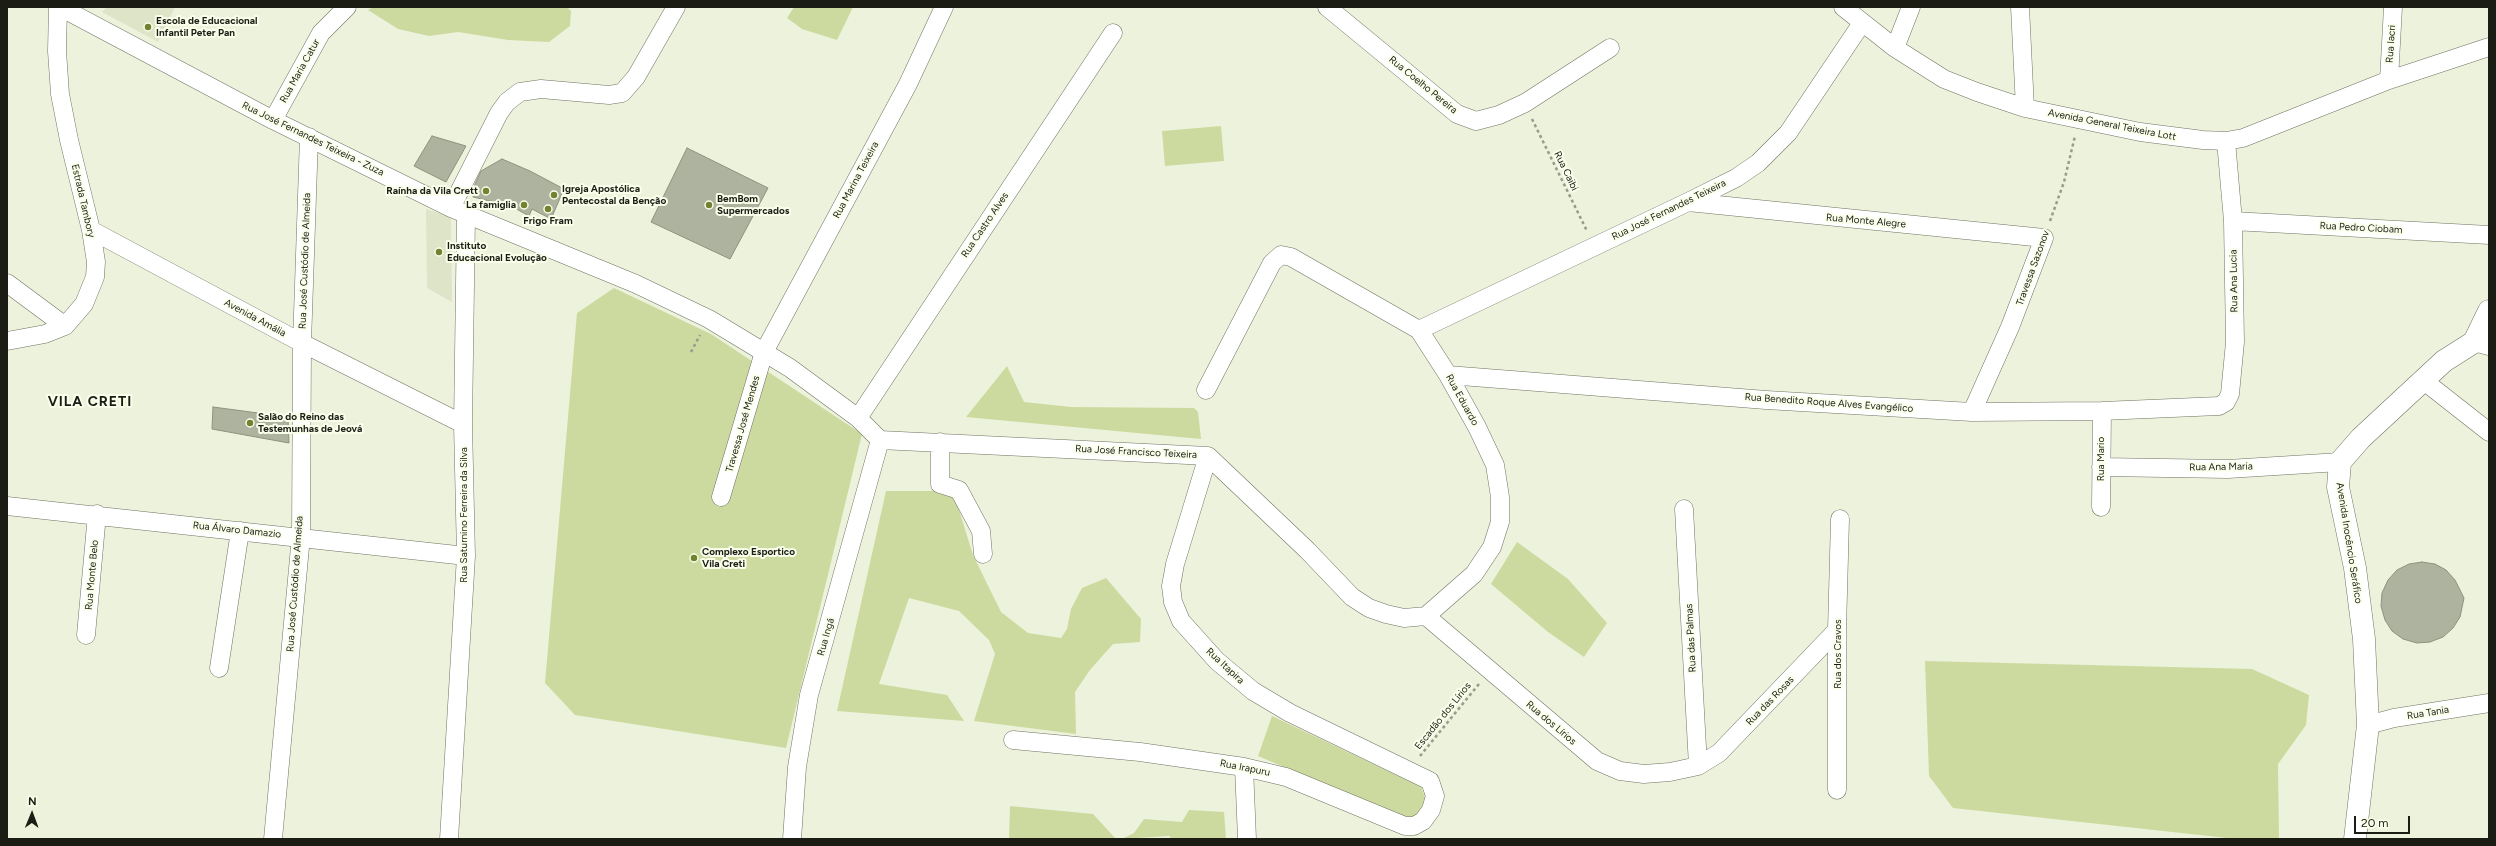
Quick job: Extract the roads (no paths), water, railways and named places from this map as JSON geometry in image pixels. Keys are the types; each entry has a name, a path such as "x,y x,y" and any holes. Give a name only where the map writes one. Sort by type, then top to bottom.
{"main road":[{"path":"2340,462 2361,438 2444,361 2482,344 2489,311"},
{"name":"Avenida Inocêncio Seráfico","path":"2340,462 2338,487 2355,568 2364,638 2368,726 2355,839"}],"street":[{"name":"Rua José Fernandes Teixeira - Zuza","path":"59,7 273,120 459,211 636,284 709,319 790,368 858,418 880,440"},
{"name":"Estrada Tambory","path":"7,341 45,334 65,326 84,304 96,277 96,262 91,230 69,140 60,94 56,51 59,7"},
{"name":"Rua Maria Catur","path":"273,120 321,33 347,7"},
{"path":"459,211 499,112 507,102 520,92 541,89 609,95 622,93 630,86 636,77 676,7"},
{"name":"Rua Marina Teixeira","path":"764,352 908,84 944,7"},
{"name":"Rua Coelho Pereira","path":"1327,7 1457,114 1467,119 1476,121 1524,103 1610,48"},
{"name":"Avenida General Teixeira Lott","path":"1843,7 1895,48 1944,79 1977,92 2025,108 2176,138 2226,140 2243,138 2272,128 2389,80 2489,47"},
{"path":"1895,48 1911,7"},
{"path":"2020,7 2025,108"},
{"name":"Rua Iacri","path":"2389,80 2394,7"},
{"name":"Rua José Fernandes Teixeira","path":"1420,330 1736,178 1774,149 1788,133 1862,23"},
{"name":"Rua Castro Alves","path":"858,418 1112,33"},
{"name":"Rua José Custódio de Almeida","path":"274,839 301,536 302,343 309,137"},
{"name":"Rua Ana Lucia","path":"2210,408 2223,404 2230,394 2235,342 2233,221 2226,140"},
{"name":"Rua Monte Alegre","path":"1688,202 2044,238"},
{"name":"Rua Saturnino Ferreira da Silva","path":"449,839 466,556 459,211"},
{"name":"Rua Pedro Ciobam","path":"2233,221 2489,235"},
{"name":"Avenida Amália","path":"91,230 302,343 463,424"},
{"name":"Travessa Sazonov","path":"1972,412 2010,327 2044,238"},
{"name":"Rua Eduardo","path":"1206,390 1272,263 1281,255 1291,257 1420,330 1448,375 1477,427 1495,465 1500,497 1500,522 1492,547 1474,574 1426,616"},
{"path":"7,283 65,326"},
{"name":"Travessa José Mendes","path":"721,497 764,352"},
{"name":"Rua Benedito Roque Alves Evangélico","path":"1448,375 1766,400 1972,412 2210,408"},
{"path":"2424,381 2489,432"},
{"name":"Rua Mario","path":"2101,507 2102,411"},
{"name":"Rua José Francisco Teixeira","path":"880,440 1208,456 1307,550 1352,596 1369,608 1386,614 1404,618 1426,616"},
{"name":"Rua Ingá","path":"792,839 797,767 809,695 880,440"},
{"path":"940,442 940,484 959,490 981,531 983,554"},
{"name":"Rua Itapira","path":"1208,456 1175,564 1171,586 1173,602 1181,621 1217,661 1253,691 1290,713 1430,781"},
{"name":"Rua Ana Maria","path":"2101,467 2228,469 2340,462"},
{"name":"Rua Álvaro Damazio","path":"7,506 97,514 240,531 301,536 466,556"},
{"name":"Rua das Palmas","path":"1684,509 1698,766"},
{"name":"Rua Monte Belo","path":"86,635 97,514"},
{"name":"Rua dos Cravos","path":"1838,790 1837,630 1840,519"},
{"path":"219,668 240,531"},
{"name":"Rua dos Lírios","path":"1426,616 1597,761 1620,771 1644,774 1670,772 1698,766"},
{"name":"Rua das Rosas","path":"1698,766 1719,753 1837,630"},
{"name":"Rua Tania","path":"2368,726 2394,718 2489,703"},
{"name":"Rua Irapuru","path":"1013,740 1140,752 1244,766 1286,777 1405,826 1414,826 1423,821 1431,810 1435,796 1430,781"},
{"path":"1244,766 1247,839"}],"place":[{"name":"Escola de Educacional Infantil Peter Pan","path":"148,27"},
{"name":"Raínha da Vila Crett","path":"486,191"},
{"name":"Igreja Apostólica Pentecostal da Benção","path":"554,195"},
{"name":"La famiglia","path":"524,205"},
{"name":"BemBom Supermercados","path":"709,205"},
{"name":"Frigo Fram","path":"548,209"},
{"name":"Instituto Educacional Evolução","path":"439,252"},
{"name":"Salão do Reino das Testemunhas de Jeová","path":"250,423"},
{"name":"Complexo Esportico Vila Creti","path":"694,558"}],"district":[{"name":"VILA CRETI","path":"90,402"}]}
